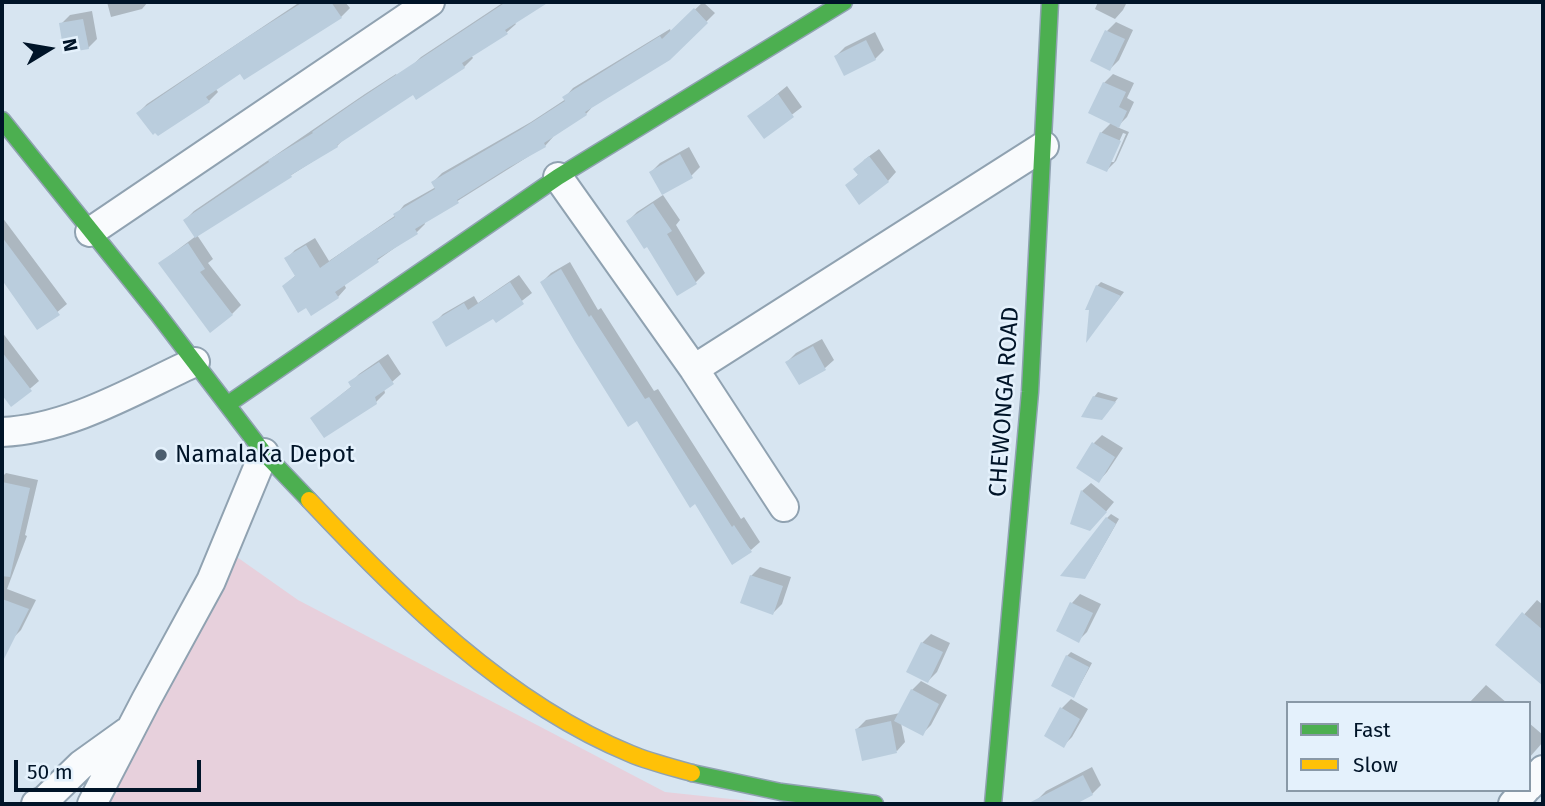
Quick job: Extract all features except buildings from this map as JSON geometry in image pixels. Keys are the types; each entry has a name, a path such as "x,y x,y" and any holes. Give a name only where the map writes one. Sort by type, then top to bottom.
{"street":[{"path":"90,232 430,2"},
{"path":"228,404 558,177 844,2"},
{"name":"CHEWONGA ROAD","path":"993,804 1030,392 1051,2"},
{"path":"2,120 264,453 383,579 506,684 551,713 631,754 713,779 781,792 875,804"},
{"path":"694,369 1044,146"},
{"path":"558,177 694,369 784,507"},
{"path":"2,432 42,427 86,412 195,362"},
{"path":"92,804 211,581 264,453"},
{"path":"36,804 44,801 97,752 132,729"},
{"path":"1531,784 1543,770"}],"shaded area":[{"path":"217,543 298,600 665,792 778,804 93,804"}],"traffic: fast":[{"path":"228,404 558,177 844,2"},
{"path":"993,804 1030,392 1050,2"},
{"path":"2,120 157,313 264,453 309,500"},
{"path":"692,773 781,792 875,804"}],"traffic: slow":[{"path":"309,500 418,610 498,677 585,732 638,757 692,773"}],"place":[{"name":"Namalaka Depot","path":"161,455"}]}
